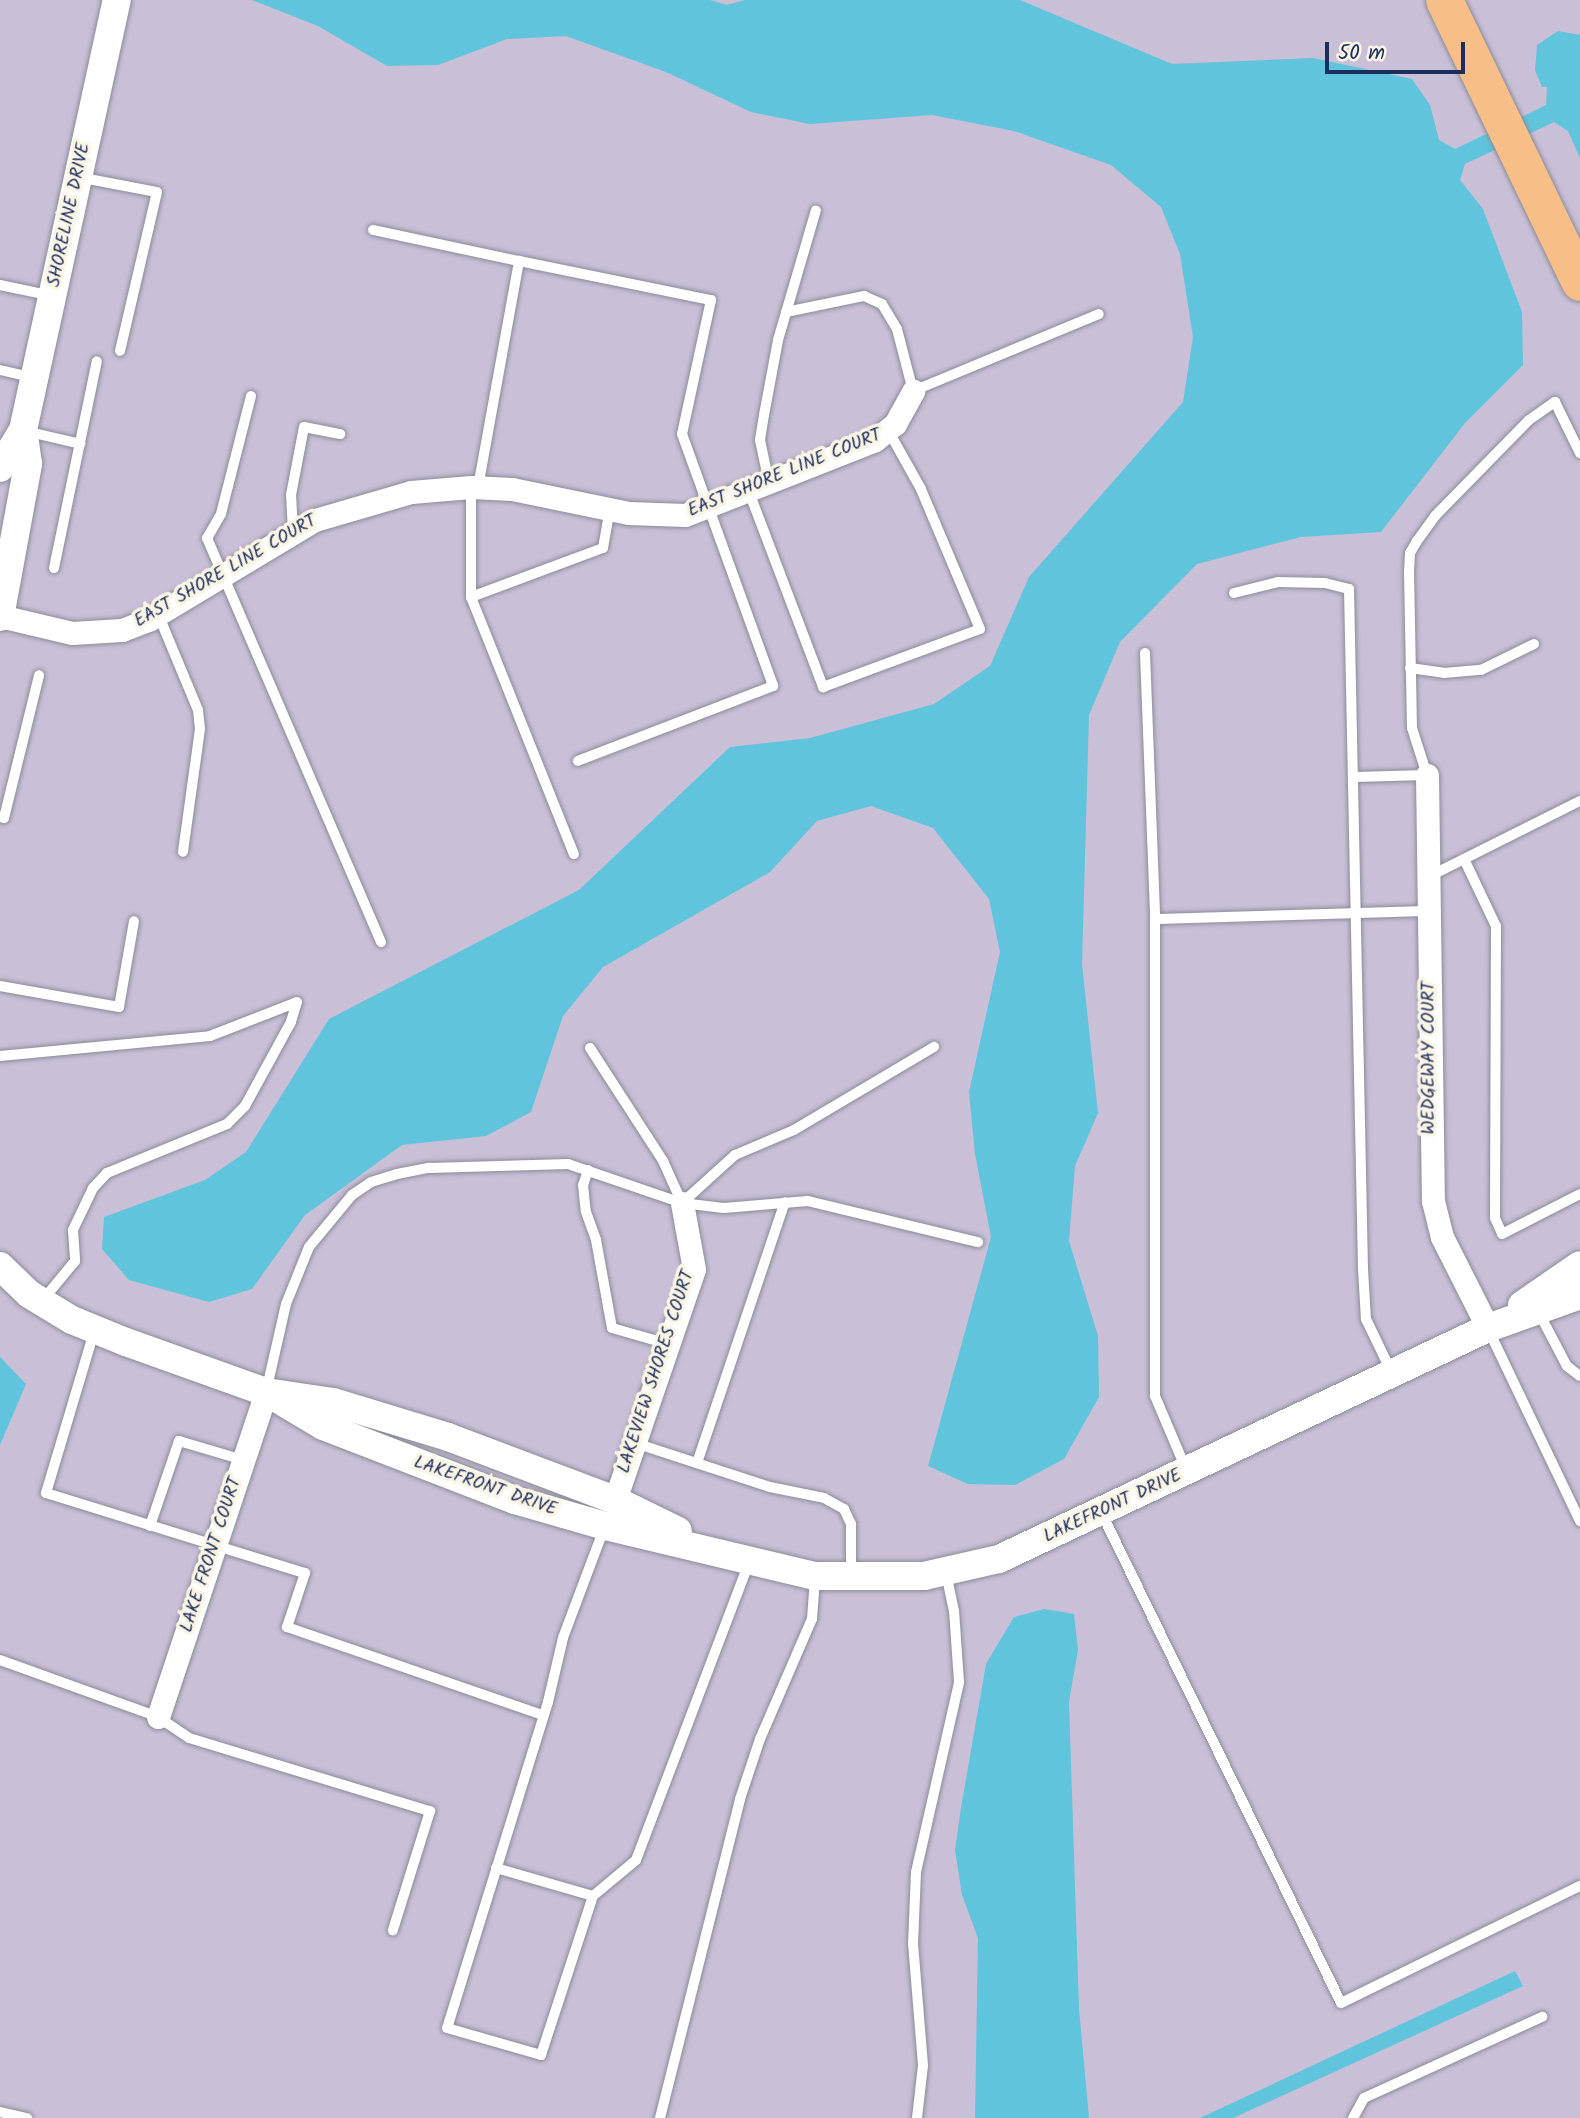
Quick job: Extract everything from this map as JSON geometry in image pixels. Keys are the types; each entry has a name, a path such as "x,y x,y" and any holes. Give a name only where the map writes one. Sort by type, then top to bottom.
{"highway":[{"path":"1444,0 1580,282"}],"street":[{"name":"SHORELINE DRIVE","path":"0,468 23,430 117,0"},
{"name":"EAST SHORE LINE COURT","path":"0,617 93,635 122,630 158,614 293,531 378,499 474,487 546,494 610,509 656,516 684,515 759,487 889,432 913,391"},
{"name":"SHORELINE DRIVE","path":"0,617 28,464 23,430"},
{"name":"WEDGEWAY COURT","path":"1427,775 1433,1201 1442,1237 1488,1328"},
{"name":"LAKEVIEW SHORES COURT","path":"615,1500 694,1269 682,1203"},
{"name":"LAKEFRONT DRIVE","path":"1488,1328 1580,1265"},
{"path":"3,1273 42,1301 94,1329"},
{"name":"LAKEFRONT DRIVE","path":"94,1329 266,1392 323,1426 515,1500 605,1526 715,1550 750,1561 815,1576 851,1578 946,1572 999,1559 1102,1514 1488,1328 1580,1295"},
{"name":"LAKEFRONT DRIVE","path":"266,1392 333,1402 448,1437 615,1500 715,1550"},
{"name":"LAKE FRONT COURT","path":"158,1717 266,1392"}],"lane":[{"path":"78,177 157,192 120,351"},
{"path":"816,210 786,312 760,440 759,487 823,687 980,629 921,489 889,432"},
{"path":"373,230 711,300 682,434 706,508 773,686 578,761"},
{"path":"519,261 474,487 471,597 574,854"},
{"path":"0,285 52,296"},
{"path":"786,312 864,296 882,304 897,329 913,391 1099,314"},
{"path":"54,568 97,361"},
{"path":"0,370 34,378"},
{"path":"251,396 220,514 207,538 225,572 381,942"},
{"path":"1354,776 1427,775 1412,729 1410,553 1435,516 1529,420 1555,402 1580,453"},
{"path":"293,531 291,495 304,427 340,434"},
{"path":"23,430 81,444"},
{"path":"471,597 603,548 610,509"},
{"path":"1234,593 1278,582 1325,583 1349,589 1366,1320 1393,1374"},
{"path":"158,614 198,709 200,729 183,852"},
{"path":"1410,668 1444,673 1481,670 1534,644"},
{"path":"1145,653 1155,919 1155,1396 1188,1472"},
{"path":"0,817 4,818 39,675"},
{"path":"1428,877 1580,801"},
{"path":"1464,859 1496,926 1495,1218 1502,1234 1580,1194"},
{"path":"1155,919 1429,911"},
{"path":"0,986 119,1007 134,921"},
{"path":"0,1056 210,1036 297,1002 291,1022 246,1106 227,1124 107,1173 93,1188 73,1230 75,1261 42,1301"},
{"path":"682,1203 735,1155 794,1130 934,1047"},
{"path":"590,1048 663,1161 682,1203"},
{"path":"266,1392 296,1275 319,1233 352,1195 371,1182 429,1168 568,1164 682,1203 724,1208 785,1202 844,1208 978,1242"},
{"path":"588,1170 583,1185 586,1212 596,1240 612,1328 668,1344"},
{"path":"697,1463 785,1202"},
{"path":"1538,1310 1567,1366 1580,1376"},
{"path":"1488,1328 1580,1521"},
{"path":"94,1329 46,1493 305,1573 287,1627 543,1715"},
{"path":"150,1525 179,1441 243,1460"},
{"path":"635,1443 770,1487 824,1499 844,1509 851,1524 851,1578"},
{"path":"1102,1514 1340,2003 1580,1886"},
{"path":"605,1526 563,1638 543,1715 447,2028 541,2056 593,1896 636,1860 750,1561"},
{"path":"917,2118 923,2065 913,1944 916,1872 958,1682 954,1611 946,1572"},
{"path":"660,2118 740,1799 760,1739 812,1619 815,1576"},
{"path":"0,1660 158,1717 189,1738 430,1811 393,1930"},
{"path":"496,1868 593,1896"},
{"path":"1353,2118 1364,2098 1542,2017"},
{"path":"0,2112 27,2118"}],"shaded area":[{"path":"0,0 1580,0 1580,2118 0,2118"}],"water":[{"path":"252,0 710,0 727,5 745,0 1020,0 1172,64 1313,58 1412,79 1430,105 1439,140 1455,149 1546,105 1547,87 1542,87 1535,70 1537,45 1558,31 1580,35 1580,158 1568,131 1554,122 1465,164 1460,180 1483,209 1522,312 1523,365 1465,423 1381,532 1301,537 1197,564 1120,642 1089,715 1082,964 1098,1113 1075,1166 1069,1241 1098,1336 1099,1397 1064,1459 1015,1485 968,1484 928,1466 991,1237 975,1154 969,1092 1000,952 989,899 933,828 871,806 817,821 770,872 603,967 563,1016 531,1112 486,1136 402,1145 305,1215 252,1289 209,1302 129,1280 102,1249 104,1217 205,1180 246,1152 329,1019 579,890 730,747 810,738 934,704 990,666 1029,577 1183,402 1193,337 1180,254 1161,207 1111,165 1014,131 932,115 810,124 751,112 666,72 566,36 507,39 438,65 387,66 318,26"},
{"path":"0,1357 26,1384 0,1445"},
{"path":"1044,1609 1074,1614 1078,1650 1069,1702 1079,2009 1089,2118 975,2118 978,1938 962,1895 955,1850 986,1664 1014,1617"},
{"path":"1515,1971 1523,1986 1233,2118 1200,2118"}]}
